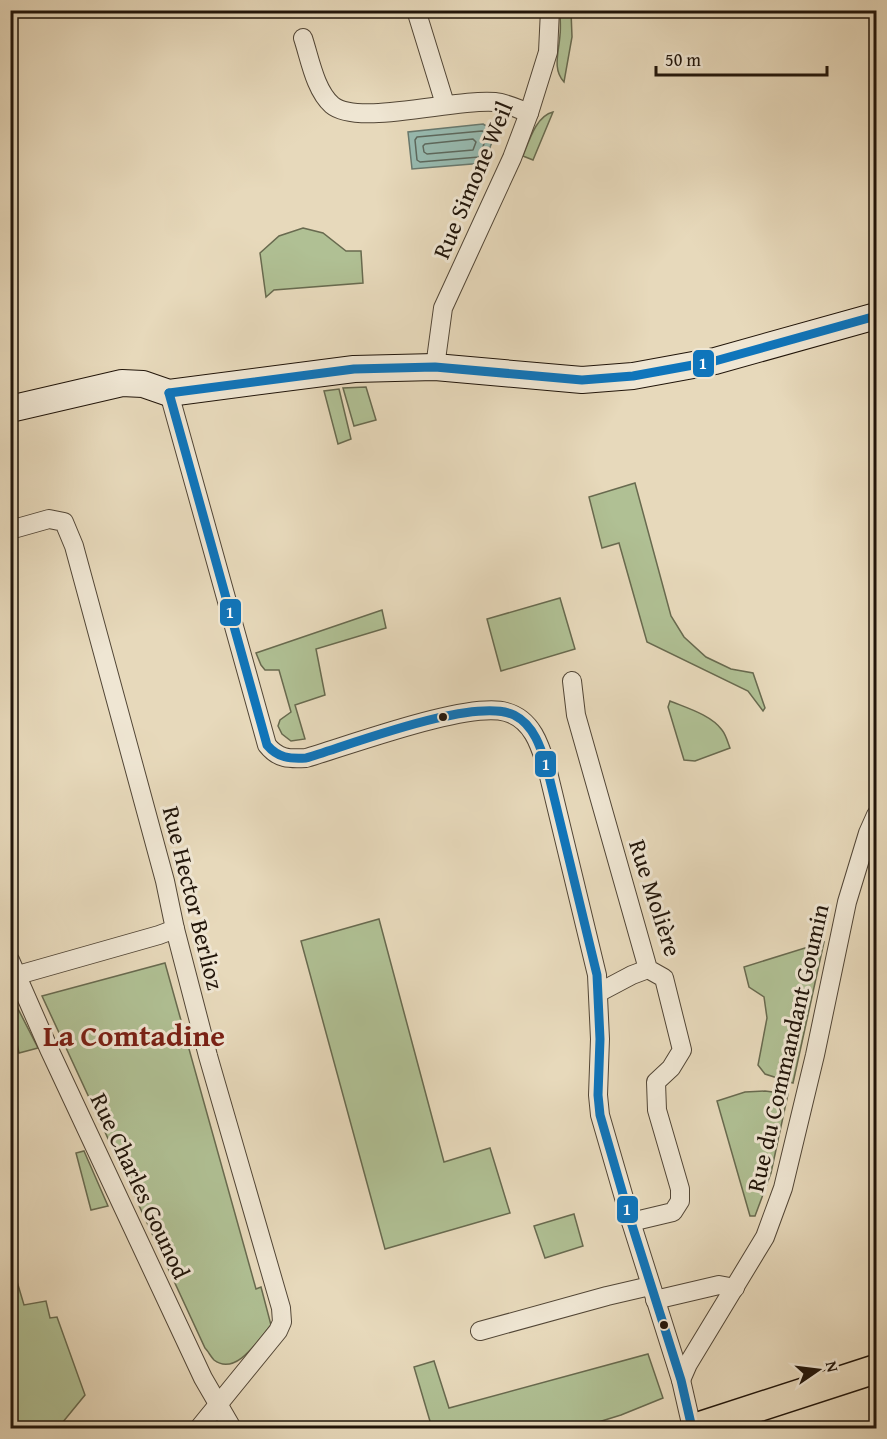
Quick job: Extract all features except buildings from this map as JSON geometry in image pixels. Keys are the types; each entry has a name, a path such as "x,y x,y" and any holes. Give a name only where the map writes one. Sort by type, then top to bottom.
{"main road":[{"path":"693,1428 876,1369"}],"street":[{"path":"416,10 445,104"},
{"name":"Rue Simone Weil","path":"435,367 443,308 512,158 530,113 548,52 550,10"},
{"path":"303,38 320,86 330,103 343,111 388,112 445,104 495,102 530,113"},
{"path":"10,408 122,384 143,384 169,393 354,369 435,367 582,380 633,376 715,361 876,316"},
{"path":"169,393 176,426 267,745 275,755 288,759 306,758 465,713 505,712 525,722 538,739 594,963 600,1039 598,1095 600,1115 681,1380 693,1428"},
{"name":"Rue Hector Berlioz","path":"10,530 49,519 64,522 74,546 128,740 208,1056 281,1308 282,1322 278,1331 199,1428"},
{"name":"Rue Molière","path":"572,681 576,715 648,969 664,978 682,1050 671,1068 656,1082 657,1110 680,1189 680,1201 673,1212 631,1222"},
{"name":"Rue du Commandant Goumin","path":"681,1380 688,1364 765,1237 783,1188 815,1055 847,902 861,853 876,815"},
{"path":"14,968 150,938 175,929"},
{"name":"Rue Charles Gounod","path":"14,968 203,1378 232,1428"},
{"path":"598,993 648,969"},
{"path":"480,1331 607,1296 719,1285 735,1288"}],"green space":[{"path":"560,11 571,11 572,37 564,82 557,66"},
{"path":"553,112 533,160 523,156 542,118"},
{"path":"303,228 323,233 346,251 361,251 363,283 274,290 266,297 260,253 279,236"},
{"path":"366,387 376,420 354,426 343,388"},
{"path":"339,389 351,439 338,444 324,391"},
{"path":"635,483 671,616 684,637 706,657 731,669 753,673 765,708 763,711 748,691 647,642 619,543 602,548 589,497"},
{"path":"560,598 575,649 501,671 487,619"},
{"path":"382,610 386,628 316,649 325,695 295,705 305,739 291,741 282,734 278,726 280,720 291,712 279,670 265,670 256,653"},
{"path":"670,701 712,720 723,732 730,748 695,761 684,760 668,707"},
{"path":"379,919 444,1162 490,1148 510,1213 385,1249 301,941"},
{"path":"824,942 793,1083 765,1074 758,1065 767,1018 764,997 749,987 744,967"},
{"path":"165,963 256,1289 261,1287 271,1325 246,1354 230,1364 222,1364 214,1360 205,1348 42,996"},
{"path":"11,999 38,1048 19,1053 11,1017"},
{"path":"765,1091 788,1094 771,1173 755,1216 750,1216 717,1101 745,1092"},
{"path":"84,1151 108,1206 91,1210 76,1153"},
{"path":"574,1214 583,1246 545,1258 534,1226"},
{"path":"10,1258 24,1305 46,1301 50,1318 57,1317 85,1395 58,1428 12,1428"},
{"path":"648,1354 663,1398 621,1415 579,1428 432,1428 414,1367 434,1361 449,1408"}],"water":[{"path":"483,124 491,129 494,137 484,163 412,169 408,132"}],"transit line":[{"name":"1","path":"169,393 354,369 435,367 582,380 633,376 715,361 876,316"},
{"name":"1","path":"169,393 267,745 275,753 285,757 306,758 412,724 471,712 496,711 514,715 527,725 536,738 547,768 597,975 600,1115 681,1380 692,1428"}],"district":[{"name":"La Comtadine","path":"134,1036"}]}
